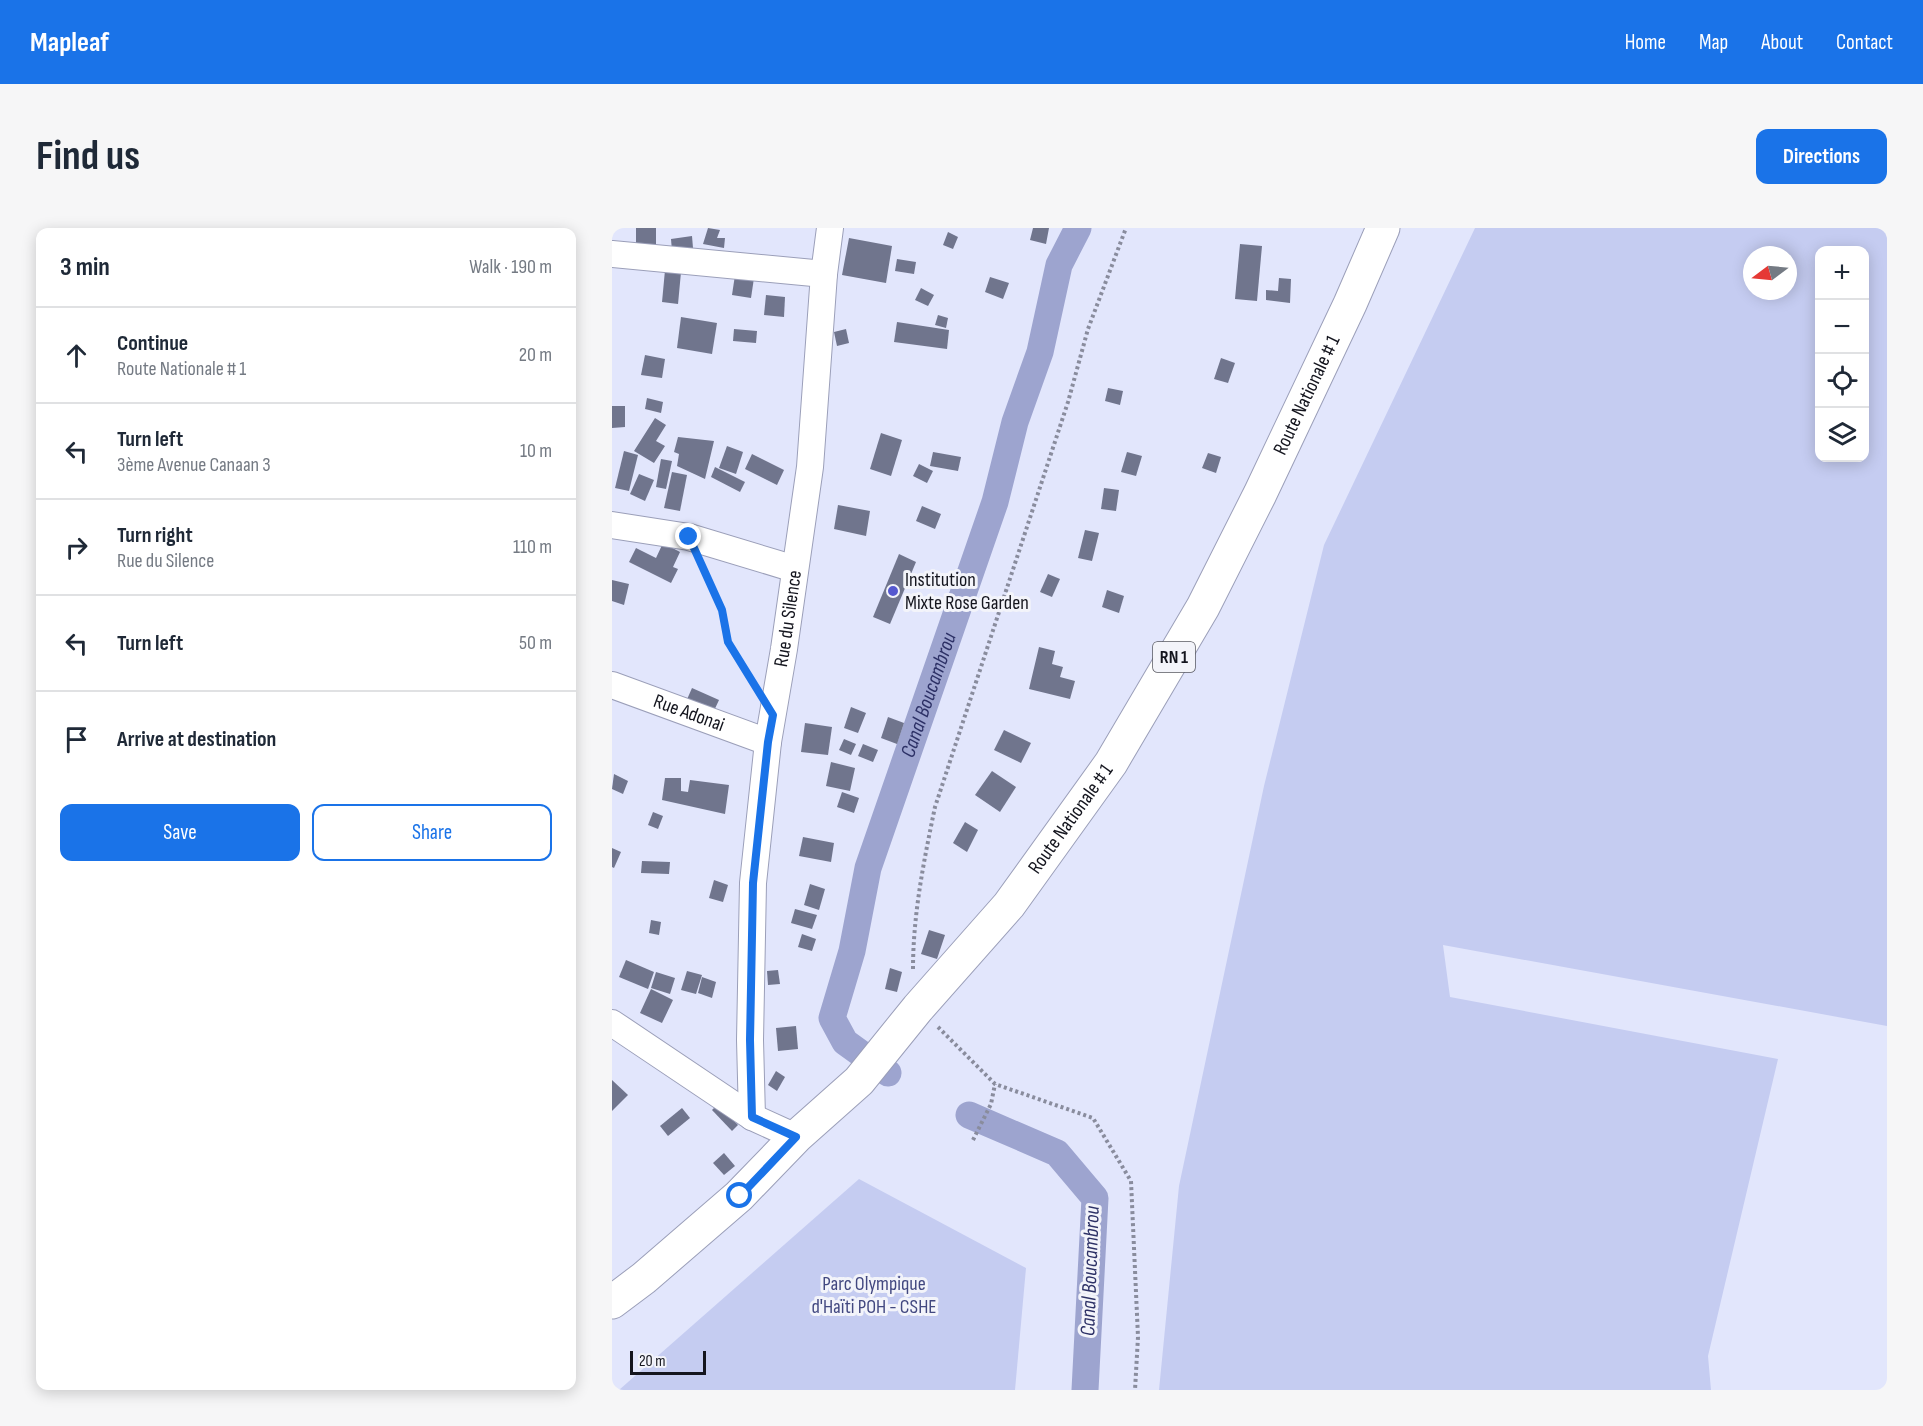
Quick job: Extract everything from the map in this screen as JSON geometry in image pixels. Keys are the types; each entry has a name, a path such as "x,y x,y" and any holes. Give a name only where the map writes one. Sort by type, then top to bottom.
{"main road":[{"name":"Route Nationale # 1","path":"612,1302 644,1278 740,1196 796,1137 859,1081 918,1008 1009,905 1111,763 1203,607 1260,495 1350,304 1383,228"}],"street":[{"name":"Rue du Silence","path":"752,1117 750,1040 753,883 768,742 810,466 824,274 830,228"},
{"path":"612,254 824,274"},
{"path":"612,525 689,537 795,570"},
{"name":"Rue Adonai","path":"612,685 768,742"},
{"path":"612,1023 752,1117 796,1137"}],"path":[{"path":"689,537 722,610 728,642 773,715"},
{"path":"973,1140 991,1104 995,1084"}],"green space":[{"path":"1475,228 1887,228 1887,1026 1443,945 1450,997 1778,1059 1708,1356 1711,1390 1159,1390 1179,1186 1264,786 1324,545"},
{"name":"Parc Olympique d'Haïti POH - CSHE","path":"859,1179 1026,1268 1015,1390 619,1390"}],"building":[{"path":"636,228 656,228 656,244 636,244"},
{"path":"708,228 720,230 717,238 725,238 724,248 703,244"},
{"path":"1033,228 1049,228 1046,244 1030,240"},
{"path":"948,232 958,237 953,249 943,245"},
{"path":"692,236 693,248 672,251 671,239"},
{"path":"849,238 892,246 886,283 842,275"},
{"path":"1240,244 1262,246 1257,301 1235,299"},
{"path":"897,259 916,262 914,274 895,271"},
{"path":"665,270 681,272 678,304 662,302"},
{"path":"735,275 754,278 751,298 732,295"},
{"path":"990,277 1009,283 1003,299 985,292"},
{"path":"1279,278 1291,279 1290,303 1266,300 1266,290 1278,291"},
{"path":"921,288 934,295 928,306 915,300"},
{"path":"766,295 785,297 784,317 764,315"},
{"path":"938,315 948,318 946,328 935,325"},
{"path":"681,317 717,323 712,354 677,348"},
{"path":"897,322 949,330 947,349 894,342"},
{"path":"734,329 757,331 756,343 733,341"},
{"path":"846,329 849,343 837,346 834,332"},
{"path":"645,355 665,359 662,378 641,375"},
{"path":"1221,358 1235,363 1228,383 1214,379"},
{"path":"1108,388 1123,391 1120,405 1105,401"},
{"path":"647,398 663,402 661,413 645,409"},
{"path":"612,406 625,406 625,427 612,428"},
{"path":"655,418 666,425 656,441 665,446 654,463 634,451"},
{"path":"881,433 902,440 891,476 870,469"},
{"path":"678,437 714,441 705,479 677,466 679,454 674,452"},
{"path":"727,446 743,452 736,474 719,468"},
{"path":"624,451 638,455 629,491 615,488"},
{"path":"933,452 961,457 958,471 930,466"},
{"path":"1127,452 1142,456 1136,476 1121,472"},
{"path":"1208,453 1221,457 1216,473 1202,468"},
{"path":"752,454 784,470 777,485 745,469"},
{"path":"661,459 672,461 666,489 656,487"},
{"path":"919,464 933,471 927,483 913,476"},
{"path":"715,467 745,482 740,492 711,477"},
{"path":"672,472 687,475 680,511 664,508"},
{"path":"639,474 654,480 645,501 630,494"},
{"path":"1104,488 1119,490 1116,511 1101,509"},
{"path":"838,505 870,511 866,536 834,529"},
{"path":"922,506 941,514 935,529 916,521"},
{"path":"1085,530 1099,533 1092,561 1078,558"},
{"path":"663,543 680,552 673,567 678,569 671,583 629,562 636,548 656,558"},
{"path":"899,554 916,562 890,624 873,617"},
{"path":"1048,574 1060,579 1052,597 1040,592"},
{"path":"612,580 629,584 624,605 612,601"},
{"path":"1107,590 1124,596 1119,613 1102,607"},
{"path":"1039,647 1055,651 1052,664 1063,667 1060,677 1075,681 1070,699 1029,689"},
{"path":"692,688 719,700 712,715 685,704"},
{"path":"851,707 866,713 858,733 844,728"},
{"path":"888,717 904,723 897,744 881,738"},
{"path":"805,723 832,727 828,755 801,752"},
{"path":"1004,730 1031,743 1021,763 994,750"},
{"path":"844,739 856,744 851,755 839,750"},
{"path":"863,744 878,750 873,762 858,756"},
{"path":"831,762 855,768 850,791 826,786"},
{"path":"992,771 1016,787 1000,812 975,795"},
{"path":"614,774 628,781 623,794 612,789"},
{"path":"665,778 681,778 681,791 688,792 690,780 729,785 725,814 662,800"},
{"path":"842,792 859,798 854,813 837,807"},
{"path":"653,812 663,816 658,829 648,825"},
{"path":"965,822 978,830 967,852 953,843"},
{"path":"803,837 834,843 831,862 799,856"},
{"path":"612,848 621,852 614,868 612,867"},
{"path":"642,861 670,862 669,874 641,873"},
{"path":"714,880 728,885 723,902 709,898"},
{"path":"810,884 825,889 819,910 804,905"},
{"path":"795,909 817,915 812,929 791,923"},
{"path":"651,920 661,922 659,935 649,933"},
{"path":"929,930 945,935 937,959 921,954"},
{"path":"802,934 816,939 812,951 798,947"},
{"path":"626,960 654,972 648,989 619,977"},
{"path":"890,968 902,972 897,992 885,989"},
{"path":"778,970 780,984 768,985 767,971"},
{"path":"687,971 702,975 696,994 681,990"},
{"path":"656,972 675,978 670,994 651,988"},
{"path":"702,977 716,982 712,998 698,993"},
{"path":"651,989 673,1000 662,1023 640,1013"},
{"path":"796,1026 798,1049 778,1051 776,1028"},
{"path":"776,1071 785,1077 777,1091 768,1085"},
{"path":"612,1080 628,1095 612,1111"},
{"path":"718,1104 738,1125 732,1131 712,1110"},
{"path":"682,1108 690,1118 668,1136 660,1126"},
{"path":"724,1153 735,1166 724,1175 713,1163"}],"waterway":[{"name":"Canal Boucambrou","path":"888,1073 845,1042 832,1018 852,951 868,868 995,502 1015,422 1040,352 1059,265 1078,228"},
{"name":"Canal Boucambrou","path":"969,1115 1057,1153 1095,1198 1085,1390"}],"place":[{"name":"Institution Mixte Rose Garden","path":"893,591"}],"route":[{"path":"689,537 722,610 728,642 773,715 753,883 750,1040 752,1117 796,1137 740,1196"}]}
